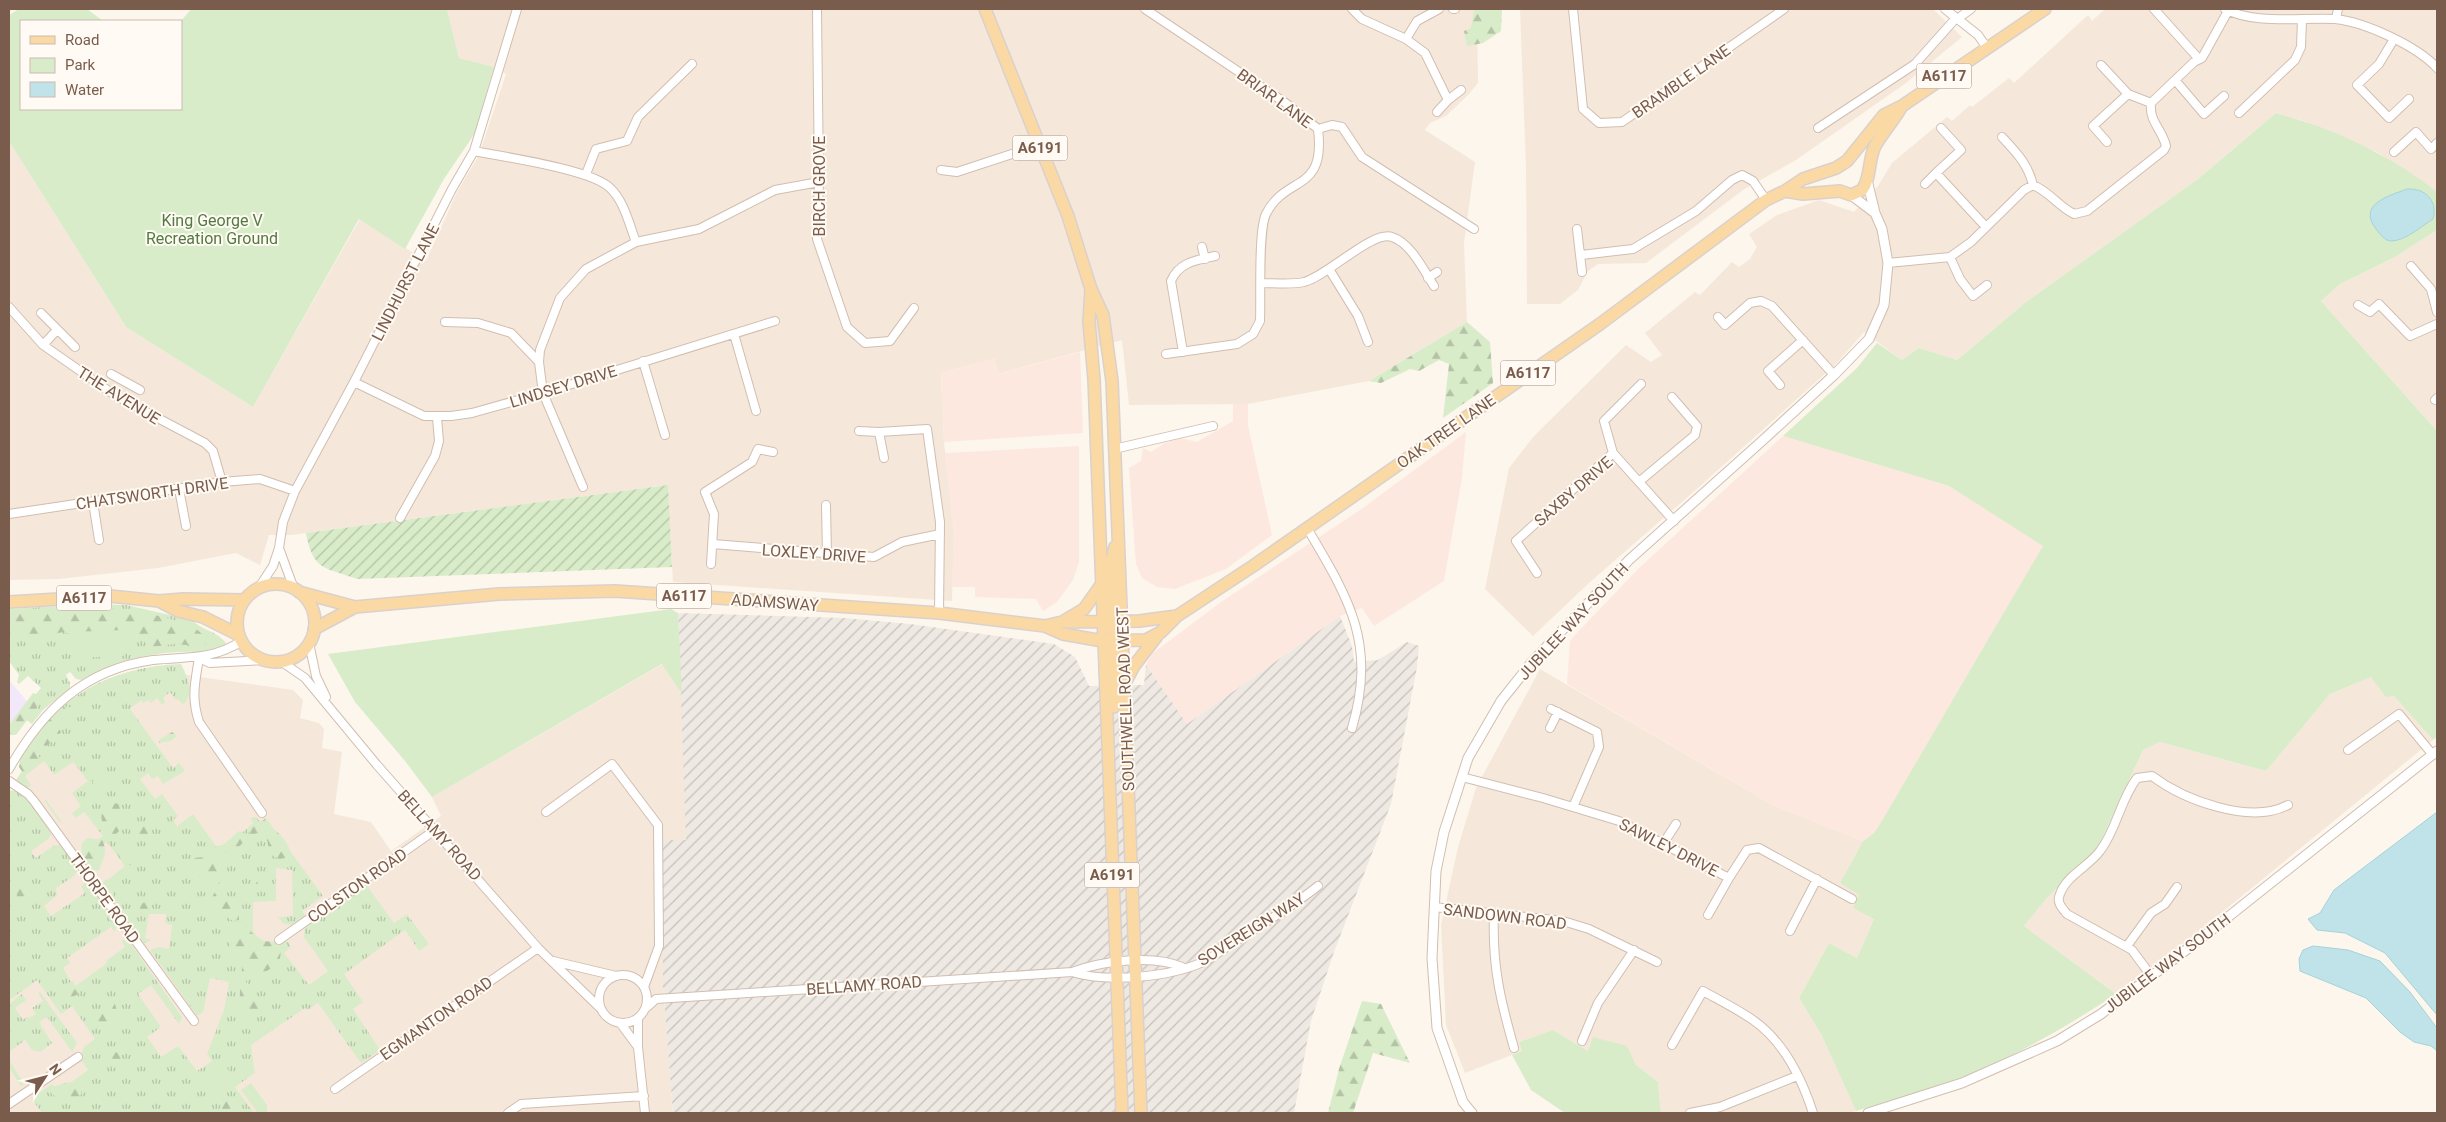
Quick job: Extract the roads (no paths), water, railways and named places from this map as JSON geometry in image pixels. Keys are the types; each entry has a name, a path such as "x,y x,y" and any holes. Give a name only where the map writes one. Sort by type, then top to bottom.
{"main road":[{"name":"SOUTHWELL ROAD WEST","path":"985,9 1068,216 1091,289 1103,315 1112,381 1118,531 1108,746 1122,1113"},
{"name":"OAK TREE LANE","path":"1113,641 1146,640 1161,632 1177,616 1308,528 1600,324 1766,200 1785,191 1803,178 1836,168 1847,161 1884,115 1902,106 2045,9"},
{"name":"OAK TREE LANE","path":"1867,177 1875,146 1902,106"},
{"path":"1836,168 1834,183 1846,193 1862,190 1867,177 1862,165 1847,161"},
{"name":"OAK TREE LANE","path":"1785,191 1803,194 1827,190 1846,193"},
{"name":"SOUTHWELL ROAD WEST","path":"1091,289 1089,322 1094,378 1101,585 1113,622"},
{"name":"A6117","path":"258,589 272,584 296,590"},
{"path":"1062,622 1084,609 1101,585"},
{"path":"240,638 238,617 244,600 258,589"},
{"path":"262,660 282,662 302,652 309,643 314,629 312,608 296,590"},
{"name":"ADAMSWAY","path":"296,590 355,607 499,594 615,591 939,613 1045,626 1063,634 1113,641"},
{"name":"A6117","path":"9,602 110,596 159,601 183,599 244,600"},
{"name":"A6117","path":"159,601 178,611 203,618 240,638 249,651 262,660"},
{"name":"ADAMSWAY","path":"314,629 355,607"},
{"name":"OAK TREE LANE","path":"1113,622 1177,616"},
{"name":"ADAMSWAY","path":"1045,626 1062,622 1113,622"},
{"path":"1113,622 1108,636 1113,641"},
{"path":"1124,684 1142,655 1161,632"},
{"name":"SOUTHWELL ROAD WEST","path":"1113,641 1124,684 1141,1113"}],"street":[{"name":"LINDHURST LANE","path":"258,589 273,566 279,548 283,522 295,490 354,382 452,189 474,151 517,9"},
{"name":"BRIAR LANE","path":"1145,9 1287,104 1318,129 1332,125 1342,127 1362,157 1474,229"},
{"path":"1352,9 1362,20 1406,39 1425,53 1448,100"},
{"path":"1406,39 1417,21 1439,9"},
{"name":"BRAMBLE LANE","path":"1574,9 1583,109 1599,123 1622,122 1784,9"},
{"path":"1946,9 1978,35 1987,48"},
{"path":"1818,128 1915,64 1957,18 1971,9"},
{"path":"2154,9 2199,59"},
{"path":"2336,19 2338,9"},
{"name":"BIRCH GROVE","path":"817,10 819,182 817,239 847,327 865,343 890,341 914,308"},
{"path":"2033,185 2046,190 2067,211 2074,214 2087,211 2166,146 2150,114 2151,103 2202,58 2226,10 2302,20 2336,19 2359,25 2394,39 2436,65"},
{"path":"2239,113 2295,60 2301,47 2302,20"},
{"path":"2394,39 2379,64 2357,85 2388,118 2409,99"},
{"path":"586,174 596,149 627,141 638,117 692,64"},
{"path":"2101,65 2128,94 2151,103"},
{"path":"2175,80 2204,114 2224,96"},
{"path":"1437,112 1461,90"},
{"path":"2107,142 2093,126 2128,94"},
{"path":"1925,184 1961,150 1941,128"},
{"path":"1166,354 1237,344 1253,334 1260,322 1262,234 1266,214 1277,200 1309,176 1320,156 1318,129"},
{"path":"2394,152 2416,132 2431,149 2437,144"},
{"path":"2002,137 2023,160 2033,185"},
{"path":"941,170 957,172 1039,145"},
{"path":"474,151 586,174 609,187 622,205 636,242"},
{"path":"1936,173 1986,227"},
{"path":"1581,255 1633,249 1696,211 1732,180 1742,176 1753,181 1766,200"},
{"name":"JUBILEE WAY SOUTH","path":"1472,1113 1463,1102 1436,1028 1432,958 1436,871 1443,838 1468,758 1501,702 1532,662 1630,560 1834,375 1868,339 1878,322 1888,284 1888,263 1882,229 1867,177"},
{"path":"583,487 543,393 539,362 540,350 560,298 570,285 586,269 636,242 699,229 775,190 819,182"},
{"path":"1888,263 1950,257 1986,227 2024,190 2033,185"},
{"path":"1846,193 1876,213"},
{"path":"1577,229 1582,272"},
{"path":"1261,283 1304,282 1329,270 1379,237 1391,236 1405,245 1434,286"},
{"path":"1202,248 1205,259"},
{"path":"1183,352 1170,280 1182,266 1216,256"},
{"path":"1950,257 1960,279 1973,296 1987,285"},
{"path":"2411,266 2434,286 2437,312"},
{"path":"1329,270 1358,316 1368,342"},
{"path":"1428,278 1437,272"},
{"path":"1718,317 1725,325 1750,303 1761,301 1772,306 1834,375"},
{"path":"2358,305 2370,312 2379,304 2410,336 2437,324"},
{"name":"THE AVENUE","path":"9,307 43,345 116,396 205,444 216,457 222,482"},
{"path":"41,313 75,346"},
{"name":"LINDSEY DRIVE","path":"354,382 424,416 437,418 472,412 543,393 775,321"},
{"path":"445,322 478,322 511,333 539,362"},
{"path":"43,345 57,330"},
{"path":"734,334 756,411"},
{"path":"1780,385 1768,371 1802,340"},
{"path":"643,361 665,435"},
{"path":"111,374 140,390"},
{"path":"116,396 125,382"},
{"path":"1613,454 1604,421 1640,384"},
{"path":"1640,481 1696,435 1697,426 1672,397"},
{"path":"400,518 434,456 439,441 437,418"},
{"path":"1114,448 1213,426"},
{"path":"859,431 879,432 927,429 940,534 939,613"},
{"path":"879,432 884,458"},
{"path":"711,564 714,514 705,492 752,462 758,449 773,452"},
{"name":"SAXBY DRIVE","path":"1537,573 1516,541 1613,454 1640,481 1674,520"},
{"name":"CHATSWORTH DRIVE","path":"9,514 222,482 260,480 295,490"},
{"path":"179,488 186,526"},
{"path":"93,502 100,540"},
{"path":"826,505 826,555"},
{"path":"1308,528 1348,600 1361,644 1361,688 1352,728"},
{"name":"LOXLEY DRIVE","path":"713,544 826,555 874,557 902,542 940,534"},
{"name":"LINDHURST LANE","path":"279,548 296,590"},
{"path":"9,769 23,744 46,714 78,687 94,678 130,665 151,660 199,658 226,651 240,638"},
{"name":"BELLAMY ROAD","path":"309,643 316,676 331,708"},
{"path":"199,658 210,663 262,660"},
{"path":"199,658 193,694 199,722 262,813"},
{"name":"BELLAMY ROAD","path":"282,662 306,678 377,765 538,948 600,1008"},
{"path":"1550,728 1554,710 1597,732 1600,747 1573,807"},
{"path":"2348,750 2399,714 2435,753"},
{"name":"JUBILEE WAY SOUTH","path":"1868,1113 1962,1083 2057,1041 2101,1014 2152,977 2435,753"},
{"path":"546,812 612,764 658,825 659,946 655,961 649,969 645,989 646,1008"},
{"path":"2152,977 2132,950 2067,914 2060,904 2058,896 2063,887 2100,852 2113,830 2131,786 2137,778 2144,775 2152,776 2186,797 2231,809 2266,812 2288,805"},
{"name":"SAWLEY DRIVE","path":"1462,777 1619,821 1729,878 1748,850 1759,848 1852,898"},
{"name":"THORPE ROAD","path":"9,781 28,794 34,801 194,1021"},
{"path":"1664,844 1676,824"},
{"name":"COLSTON ROAD","path":"279,940 435,830"},
{"path":"1708,915 1729,878"},
{"path":"1790,931 1817,879"},
{"name":"SOVEREIGN WAY","path":"1117,977 1168,974 1182,967 1203,962 1297,903 1318,886"},
{"path":"2126,946 2151,913 2165,904 2177,887"},
{"name":"SANDOWN ROAD","path":"1434,907 1562,921 1589,928 1657,962"},
{"path":"1494,913 1494,958 1500,1000 1514,1048"},
{"name":"EGMANTON ROAD","path":"335,1089 538,948"},
{"path":"1582,1041 1598,1003 1634,950"},
{"name":"BELLAMY ROAD","path":"551,960 616,976"},
{"name":"BELLAMY ROAD","path":"656,999 1072,972 1088,966 1116,962"},
{"name":"SOVEREIGN WAY","path":"1116,962 1170,962 1182,967"},
{"path":"638,1019 621,1024 612,1021 600,1008 601,988 616,976 628,976 649,969"},
{"name":"BELLAMY ROAD","path":"1072,972 1086,976 1117,977"},
{"path":"628,976 639,981 656,999 638,1019 638,1047 645,1113"},
{"path":"1672,1045 1703,991 1760,1026 1772,1038 1788,1059 1813,1113"},
{"path":"621,1024 638,1047"},
{"path":"9,1104 78,1057"},
{"path":"1690,1113 1720,1107 1797,1076"},
{"path":"508,1113 521,1104 644,1096"}],"water":[{"path":"2407,189 2419,191 2429,197 2434,206 2433,219 2402,239 2389,241 2376,229 2371,220 2370,213 2373,207 2384,198"},
{"path":"2437,812 2437,1015 2385,953 2345,933 2317,930 2308,919 2320,913 2334,890"},
{"path":"2313,946 2348,950 2380,961 2410,992 2437,1028 2437,1051 2431,1046 2414,1042 2400,1032 2366,998 2300,971 2299,959 2303,950"}],"park label":[{"name":"King George V Recreation Ground","path":"212,229"}]}
